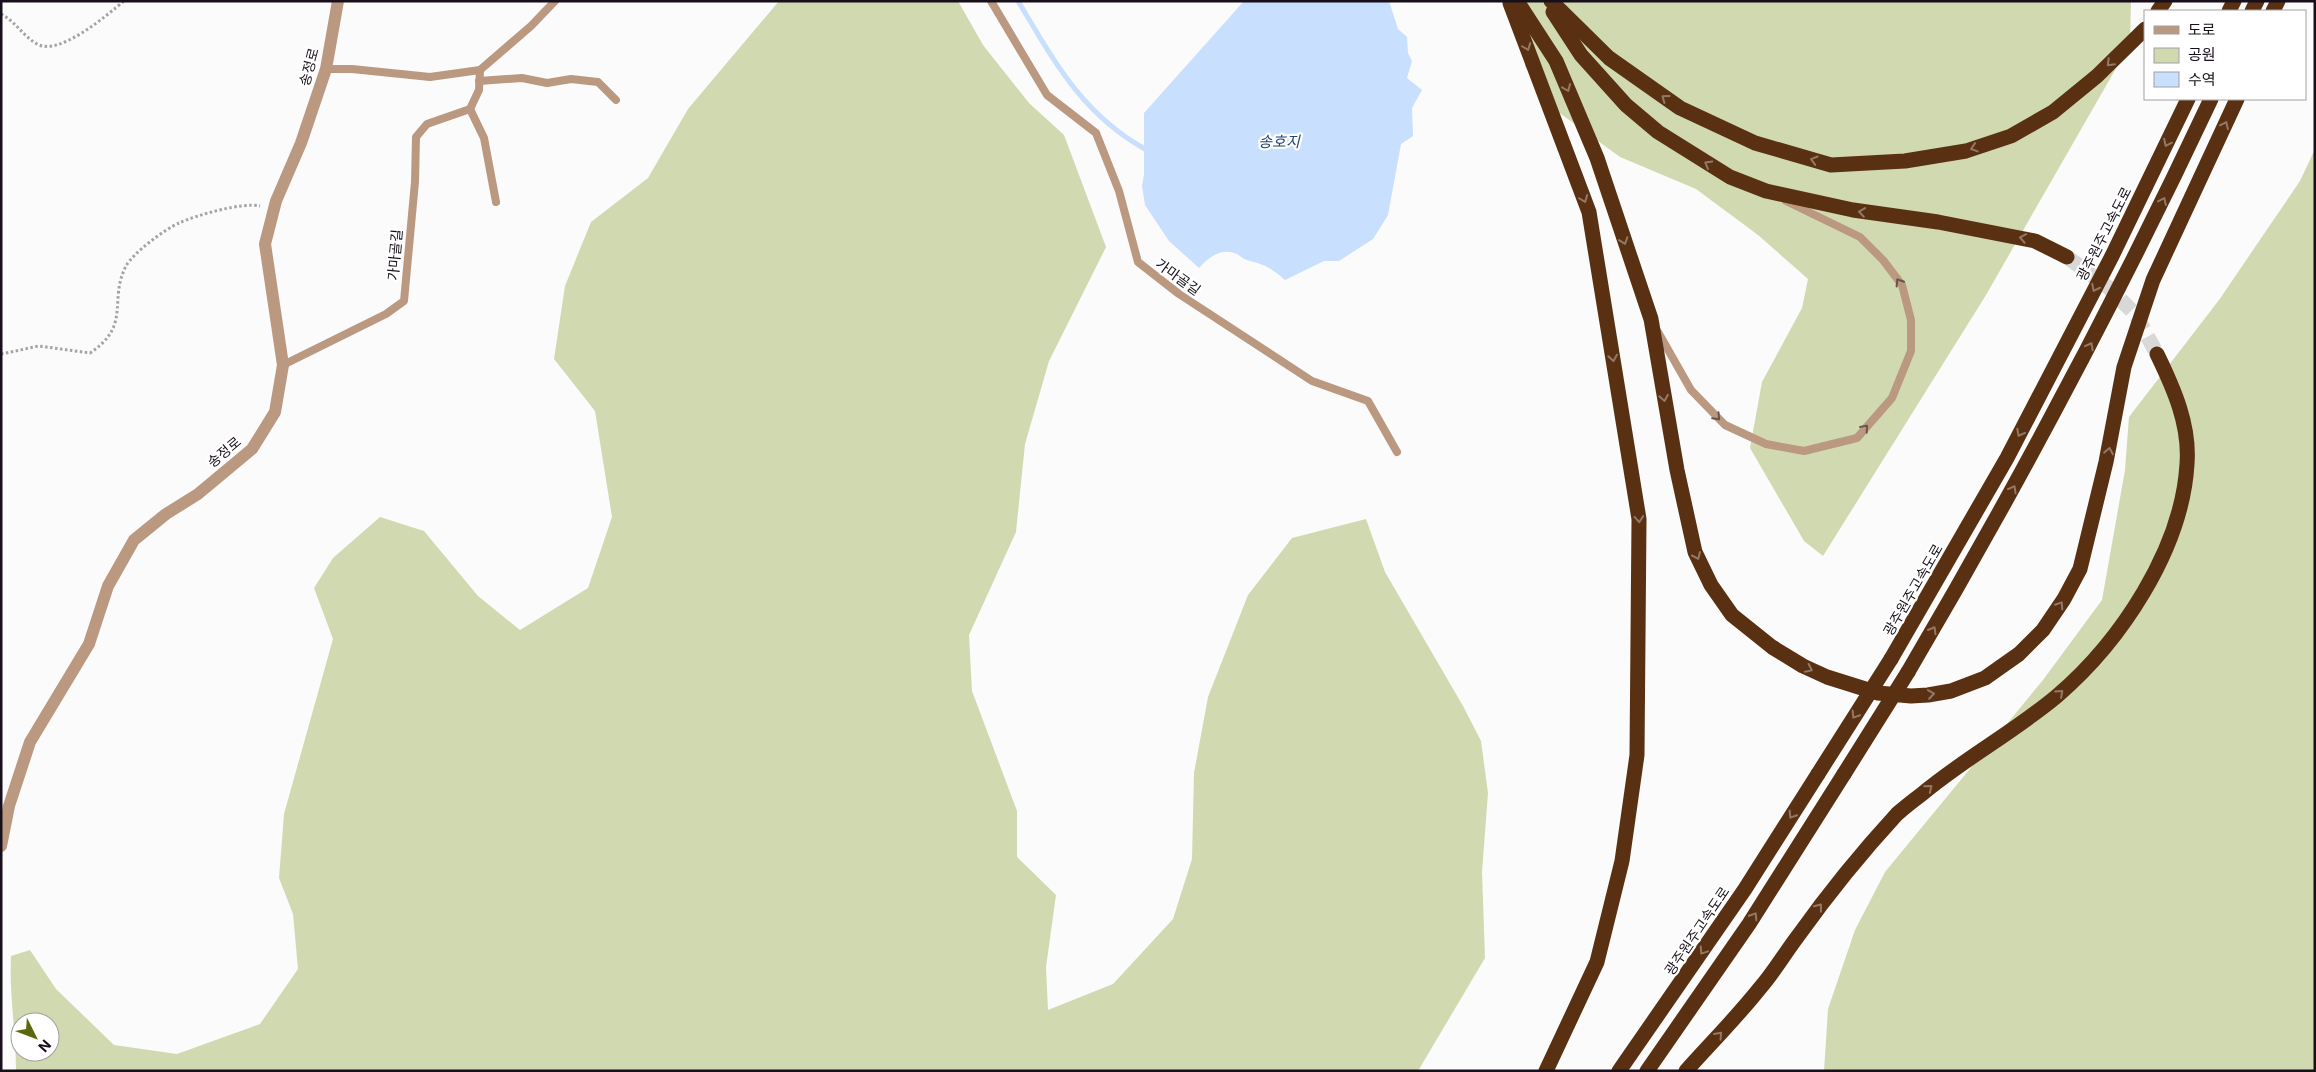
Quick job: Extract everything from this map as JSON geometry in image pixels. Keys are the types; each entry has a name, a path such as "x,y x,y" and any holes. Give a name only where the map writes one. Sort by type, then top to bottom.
{"highway":[{"path":"1510,1 1589,212 1639,519 1637,754 1622,860 1597,962 1546,1071"},
{"path":"1517,1 1556,61 1597,158 1651,320 1676,470 1695,552 1711,585 1732,615 1772,647 1803,666 1827,677 1878,692 1911,696 1951,691 1985,678 2019,654 2044,630 2080,569 2106,462 2124,367 2153,280 2236,100"},
{"path":"1546,1 1581,55 1626,104 1658,132 1730,177 1766,190 1853,210 1938,222 2035,241 2067,257"},
{"path":"1551,1 1609,58 1680,108 1755,144 1831,165 1922,158 1966,151 2011,136 2053,112 2090,82 2144,30"},
{"name":"광주원주고속도로","path":"1619,1071 1745,889 1891,659 2007,458 2108,264 2188,100"},
{"path":"1647,1071 1749,924 1908,672 1966,573 2072,381 2146,237 2211,100"},
{"path":"1686,1071 1760,988 1821,905 1899,813 1953,768 2056,697 2085,670 2115,635 2145,593 2170,538 2181,501 2187,464 2184,430 2177,394 2157,354"}],"street":[{"name":"송정로","path":"1,846 9,806 30,742 89,644 108,586 134,540 166,514 198,494 252,449 274,412 283,365 265,244 274,210 301,143 326,69 338,1"}],"lane":[{"path":"326,69 352,69 430,77 480,70 531,26 555,1"},
{"name":"가마골길","path":"992,1 1047,95 1096,133 1119,191 1138,262 1178,294 1312,381 1368,401 1397,452"},
{"path":"480,70 479,90 470,109 484,138 496,202"},
{"path":"479,81 522,78 547,83 571,79 598,82 616,100"},
{"name":"가마골길","path":"283,365 386,314 404,301 415,182 416,137 427,124 470,109"},
{"path":"1651,320 1691,390 1725,425 1766,444 1804,451 1857,438 1892,398 1911,350 1911,320 1902,285 1883,260 1860,238 1766,190"}],"path":[{"path":"1,14 8,17 29,39 40,46 51,45 66,42 124,1"},
{"path":"1,354 39,346 90,353 108,338 115,326 120,282 127,265 138,252 178,223 252,204 274,210"}],"green space":[{"path":"779,1 958,1 983,45 1029,103 1064,135 1106,247 1049,361 1025,444 1016,532 969,635 972,691 1017,811 1017,857 1056,895 1046,967 1048,1010 1113,984 1173,919 1192,859 1194,773 1208,697 1248,595 1292,538 1366,519 1385,572 1463,706 1481,741 1488,793 1482,872 1485,958 1418,1071 16,1071 16,1062 60,1062 60,1012 13,1012 11,956 30,950 56,989 114,1045 177,1054 260,1024 298,969 293,914 279,878 284,814 333,639 314,588 333,558 380,517 424,531 478,596 520,630 588,588 612,517 595,411 554,359 565,286 591,222 648,178 688,109"},
{"path":"1515,1 2131,1 2130,44 1986,295 1823,556 1804,541 1750,448 1762,382 1802,308 1808,279 1758,235 1696,189 1620,157 1550,106 1525,66 1523,11"},
{"path":"2315,149 2315,1071 1824,1071 1828,1009 1855,930 1885,872 2043,680 2102,600 2125,470 2129,417 2219,300 2300,181"}],"water":[{"name":"송호지","path":"1244,1 1389,1 1398,29 1407,37 1408,53 1412,61 1407,78 1422,90 1412,108 1413,136 1401,144 1388,215 1373,239 1339,261 1324,261 1285,280 1267,267 1246,260 1231,252 1216,254 1199,268 1169,241 1145,205 1142,186 1144,174 1144,113"}],"waterway":[{"path":"1018,1 1057,65 1087,103 1104,120 1145,149"}],"tunnel":[{"path":"2067,257 2109,288 2136,315 2157,354"}]}
